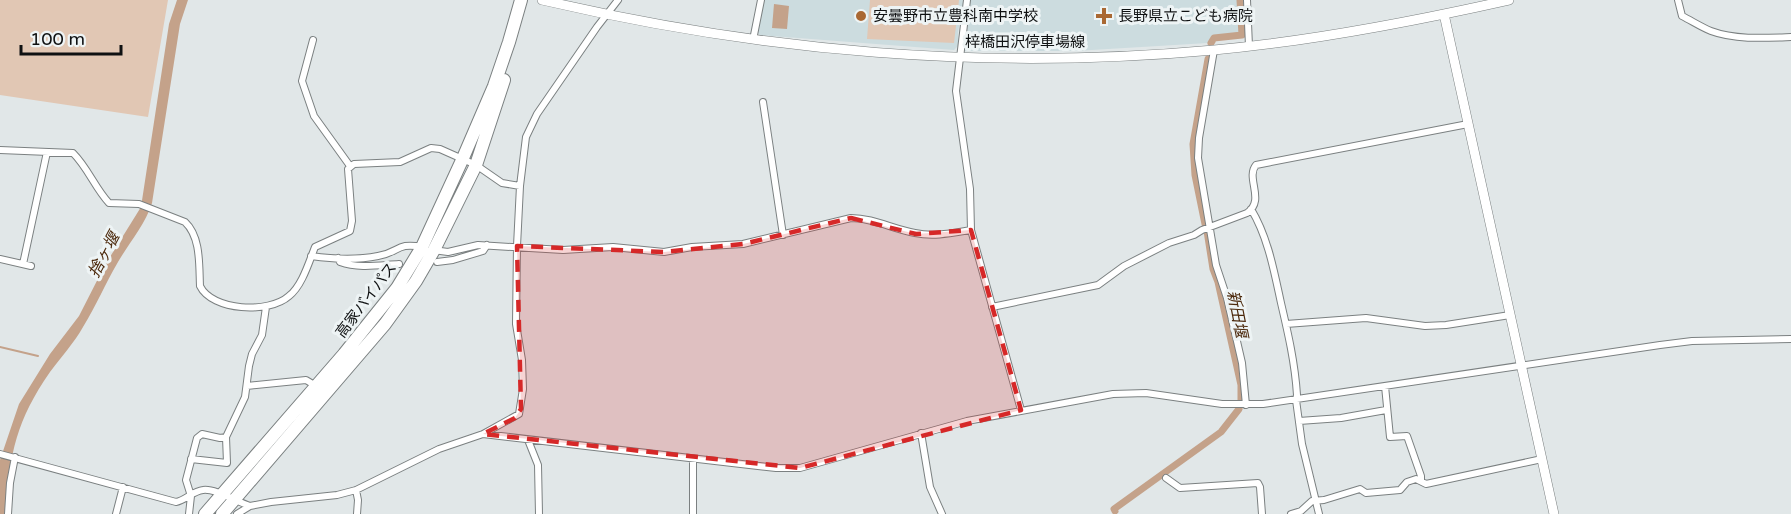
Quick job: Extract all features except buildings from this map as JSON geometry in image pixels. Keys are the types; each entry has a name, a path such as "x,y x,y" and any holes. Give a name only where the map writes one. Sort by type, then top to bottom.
{"highway":[{"name":"高家バイパス","path":"222,514 227,497 397,288 431,253 463,158 498,75 521,1"},
{"name":"高家バイパス","path":"205,514 227,497 385,324 416,281 476,165 509,64 521,1"}],"main road":[{"name":"梓橋田沢停車場線","path":"542,0 606,15 753,40 865,52 962,58 1079,58 1214,50 1345,33 1504,0"},
{"path":"1444,14 1554,514"}],"street":[{"path":"237,514 250,506 337,495 356,490 439,449 483,434 515,418 521,409 523,389 522,360 516,324 517,246 524,145 530,126 618,0"},
{"path":"753,40 761,0"},
{"path":"967,0 956,98 970,189 971,230 1021,410"},
{"path":"1247,0 1249,46"},
{"path":"1678,0 1682,16 1710,30 1733,35 1791,37"},
{"path":"313,40 302,81 314,116 350,166"},
{"path":"1214,50 1197,149 1216,266 1227,298 1242,363 1246,405"},
{"path":"763,102 783,235"},
{"path":"992,306 1098,285 1124,266 1169,243 1235,218 1251,209 1256,195 1252,171 1256,165 1468,124"},
{"path":"350,166 400,162 431,148 440,149 476,165 502,183 520,186"},
{"path":"0,150 73,153 85,165 109,203 141,205 185,222 197,244 200,286 207,296 229,306 266,307 289,296 315,247 346,234 352,227 348,169 350,166"},
{"path":"23,264 47,152"},
{"path":"1251,209 1269,251 1286,324 1294,360 1299,421 1319,514"},
{"path":"431,253 448,252 478,245 562,250 613,247 664,252 743,244 851,218 862,218 916,234 937,235 971,230"},
{"path":"311,256 338,258 379,256 408,245 453,260 483,251 487,245"},
{"path":"338,258 340,262 355,265 399,264"},
{"path":"0,259 31,266"},
{"path":"191,459 227,463 226,437 242,405 252,354 264,328 266,307"},
{"path":"1286,324 1366,318 1436,326 1510,315"},
{"path":"483,434 693,459 777,468 800,468 967,421 1113,394 1161,395 1222,404 1246,405 1296,400 1692,341 1791,339"},
{"path":"247,386 306,380 316,386"},
{"path":"1385,386 1390,437 1407,436 1421,481"},
{"path":"1299,421 1341,418 1386,410"},
{"path":"921,433 930,487 942,514"},
{"path":"189,514 191,496 186,480 199,435 226,437"},
{"path":"528,440 539,471 539,514"},
{"path":"0,454 176,502 183,501 201,489 210,490 250,506"},
{"path":"8,514 14,457"},
{"path":"693,459 693,514"},
{"path":"1291,514 1301,511 1312,501 1324,500 1360,489 1366,493 1400,490 1407,482 1416,479 1426,484 1542,459"},
{"path":"1166,478 1180,488 1258,483 1262,514"},
{"path":"116,514 123,487"},
{"path":"356,490 357,514"}],"highlighted area":[{"path":"851,218 916,234 971,230 1021,410 800,468 483,434 515,418 521,409 517,246 664,252 743,244"}],"shaded area":[{"path":"0,0 168,0 148,117 0,95"},
{"path":"177,0 188,0 180,24 152,203 79,333 50,372 29,407 12,456 6,514 0,514 0,460 19,404 50,354 79,316 105,265 141,207 169,24"},
{"name":"安曇野市立豊科南中学校","path":"764,0 964,0 958,32 958,46 954,50 760,35 757,32"},
{"path":"870,0 959,0 954,43 867,39"},
{"name":"長野県立こども病院","path":"970,0 1238,0 1239,34 1211,37 1208,43 1075,51 965,51"},
{"path":"774,4 789,6 787,29 772,28"}],"waterway":[{"name":"新田堰","path":"1211,43 1214,38 1242,35 1240,0"},
{"name":"新田堰","path":"1205,224 1195,175 1193,144 1208,59"},
{"name":"新田堰","path":"1207,231 1213,269 1218,282 1241,385 1241,402"},
{"path":"0,347 38,356"},
{"name":"新田堰","path":"1115,511 1114,509 1221,432 1239,409"}],"place":[{"name":"安曇野市立豊科南中学校","path":"861,16"},
{"name":"長野県立こども病院","path":"1104,16"}],"water label":[{"name":"捨ヶ堰","path":"104,255"}]}
